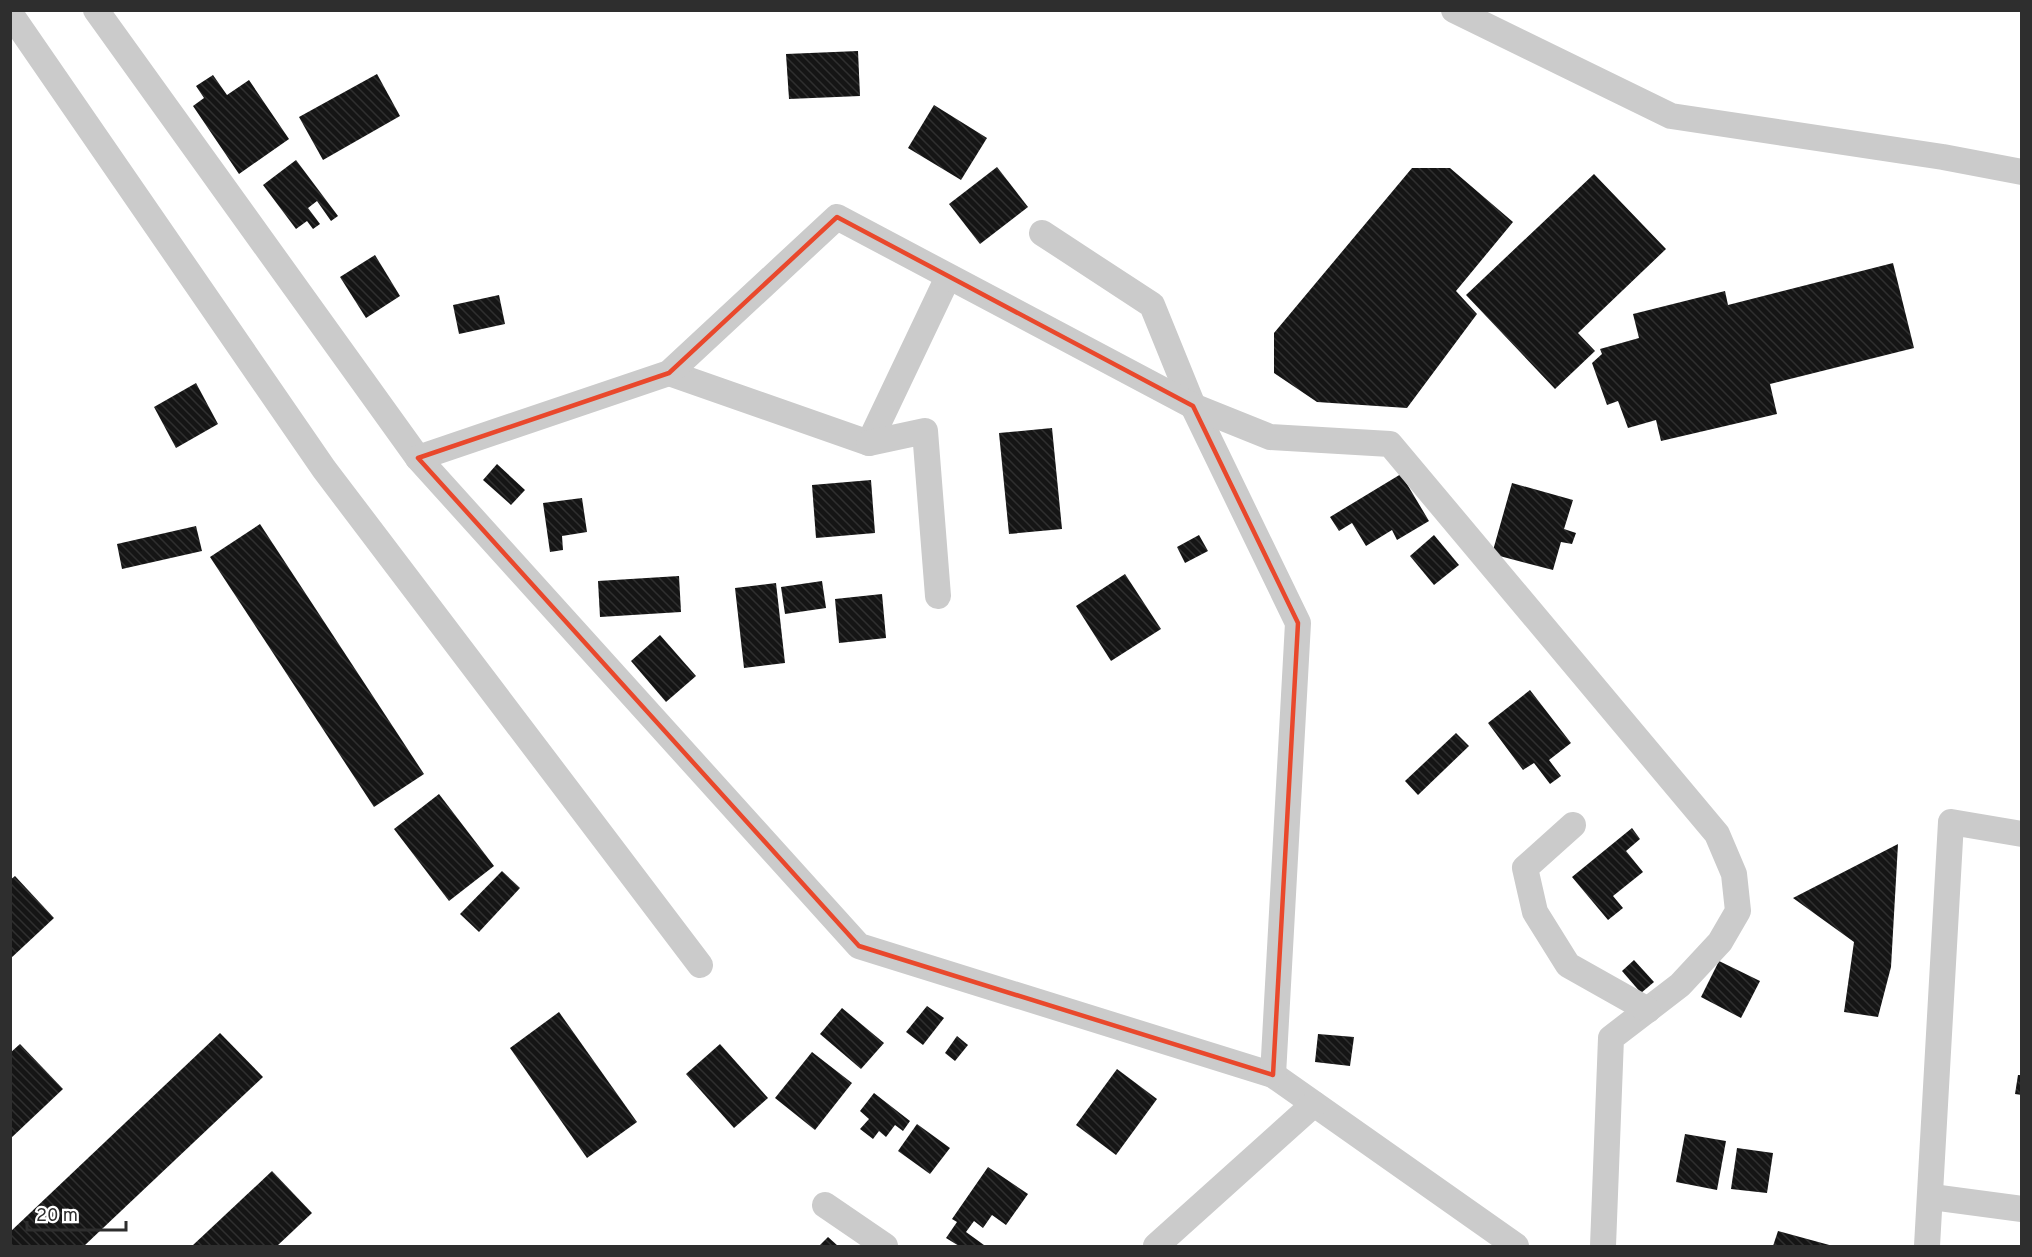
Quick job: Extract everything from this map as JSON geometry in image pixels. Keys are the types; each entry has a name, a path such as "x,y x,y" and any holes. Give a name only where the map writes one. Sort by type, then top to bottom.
{"street":[{"path":"96,10 418,458 859,946 1273,1076 1516,1246"},
{"path":"1454,10 1671,116 1943,157 2022,172"},
{"path":"10,13 324,469 700,965"},
{"path":"418,458 669,374 837,217 1192,406 1270,437 1390,444 1717,834 1734,874 1738,911 1720,942 1680,985 1611,1038 1603,1246"},
{"path":"1042,233 1152,305 1192,406 1298,623 1273,1076"},
{"path":"868,443 948,277"},
{"path":"669,374 868,443 925,431 938,596"},
{"path":"1927,1246 1932,1197 1951,822 2022,834"},
{"path":"1573,825 1525,868 1535,912 1568,965 1648,1010"},
{"path":"1156,1246 1314,1104"},
{"path":"1932,1197 2022,1209"},
{"path":"825,1205 885,1246"}],"highlighted area":[{"path":"837,217 1193,406 1298,623 1273,1075 859,946 418,458 669,373"}],"building":[{"path":"858,51 860,96 789,99 786,54"},
{"path":"377,74 400,116 323,160 299,117"},
{"path":"213,75 227,95 249,80 289,139 239,174 193,106 204,98 196,86"},
{"path":"934,105 987,138 961,180 908,148"},
{"path":"296,160 338,216 331,221 317,201 308,208 320,224 313,229 307,221 296,229 263,185"},
{"path":"997,167 1028,207 980,244 949,204"},
{"path":"1412,168 1450,168 1513,222 1456,291 1477,314 1407,408 1317,402 1274,373 1274,333"},
{"path":"1594,174 1666,249 1578,333 1595,351 1555,389 1466,295"},
{"path":"375,255 400,296 366,318 340,277"},
{"path":"1893,263 1914,348 1770,384 1777,414 1661,441 1656,420 1628,428 1618,401 1607,405 1592,363 1602,354 1600,349 1639,338 1633,314 1725,291 1728,305"},
{"path":"499,295 505,324 459,334 453,305"},
{"path":"196,383 218,424 176,448 154,407"},
{"path":"1052,428 1062,529 1009,534 999,433"},
{"path":"497,464 525,490 511,505 483,480"},
{"path":"1401,474 1429,521 1397,540 1392,530 1366,546 1352,523 1339,531 1330,517"},
{"path":"871,480 875,533 816,538 812,485"},
{"path":"1512,483 1573,500 1564,529 1576,533 1572,544 1561,542 1553,570 1492,554"},
{"path":"582,498 587,532 562,536 563,550 550,552 543,503"},
{"path":"260,524 424,774 374,807 210,557"},
{"path":"196,526 202,551 122,569 117,544"},
{"path":"1199,535 1208,551 1185,563 1177,547"},
{"path":"1434,535 1459,565 1434,585 1410,556"},
{"path":"1125,574 1161,629 1111,661 1076,606"},
{"path":"679,576 681,612 600,617 598,581"},
{"path":"822,581 826,608 785,614 781,587"},
{"path":"776,583 785,663 744,668 735,588"},
{"path":"882,594 886,638 839,643 835,599"},
{"path":"660,635 696,676 666,702 631,661"},
{"path":"1530,690 1571,743 1549,760 1561,776 1550,784 1534,763 1523,770 1488,723"},
{"path":"1456,733 1469,746 1418,795 1405,781"},
{"path":"439,794 494,866 449,901 394,829"},
{"path":"1632,828 1640,839 1626,851 1643,872 1613,896 1623,908 1608,920 1572,877"},
{"path":"1898,844 1891,967 1878,1017 1844,1012 1854,942 1793,898"},
{"path":"502,871 520,888 479,932 460,914"},
{"path":"15,876 54,918 10,959 10,880"},
{"path":"1634,960 1654,982 1641,993 1622,971"},
{"path":"1719,961 1760,981 1741,1018 1701,997"},
{"path":"927,1006 944,1018 923,1045 906,1032"},
{"path":"842,1008 884,1043 861,1069 820,1034"},
{"path":"559,1012 637,1122 587,1158 510,1048"},
{"path":"220,1033 263,1077 84,1246 10,1246 10,1232"},
{"path":"1318,1034 1354,1037 1350,1066 1315,1062"},
{"path":"957,1036 968,1045 955,1061 945,1053"},
{"path":"20,1044 63,1089 10,1139 10,1053"},
{"path":"720,1044 768,1098 734,1128 686,1074"},
{"path":"812,1052 852,1083 815,1130 775,1098"},
{"path":"1117,1069 1157,1099 1116,1155 1076,1125"},
{"path":"2018,1075 2022,1075 2022,1095 2015,1094"},
{"path":"874,1093 910,1121 903,1131 895,1125 886,1137 879,1131 873,1139 860,1129 869,1119 860,1111"},
{"path":"917,1124 950,1148 930,1174 898,1151"},
{"path":"1685,1134 1726,1141 1717,1190 1676,1182"},
{"path":"1737,1148 1773,1153 1767,1193 1731,1189"},
{"path":"988,1167 1028,1194 1006,1225 992,1215 983,1228 974,1221 966,1232 983,1246 959,1246 946,1238 957,1222 952,1219"},
{"path":"272,1171 312,1213 277,1246 192,1246"},
{"path":"1778,1231 1833,1246 1773,1246"},
{"path":"828,1237 838,1246 819,1246"}]}
